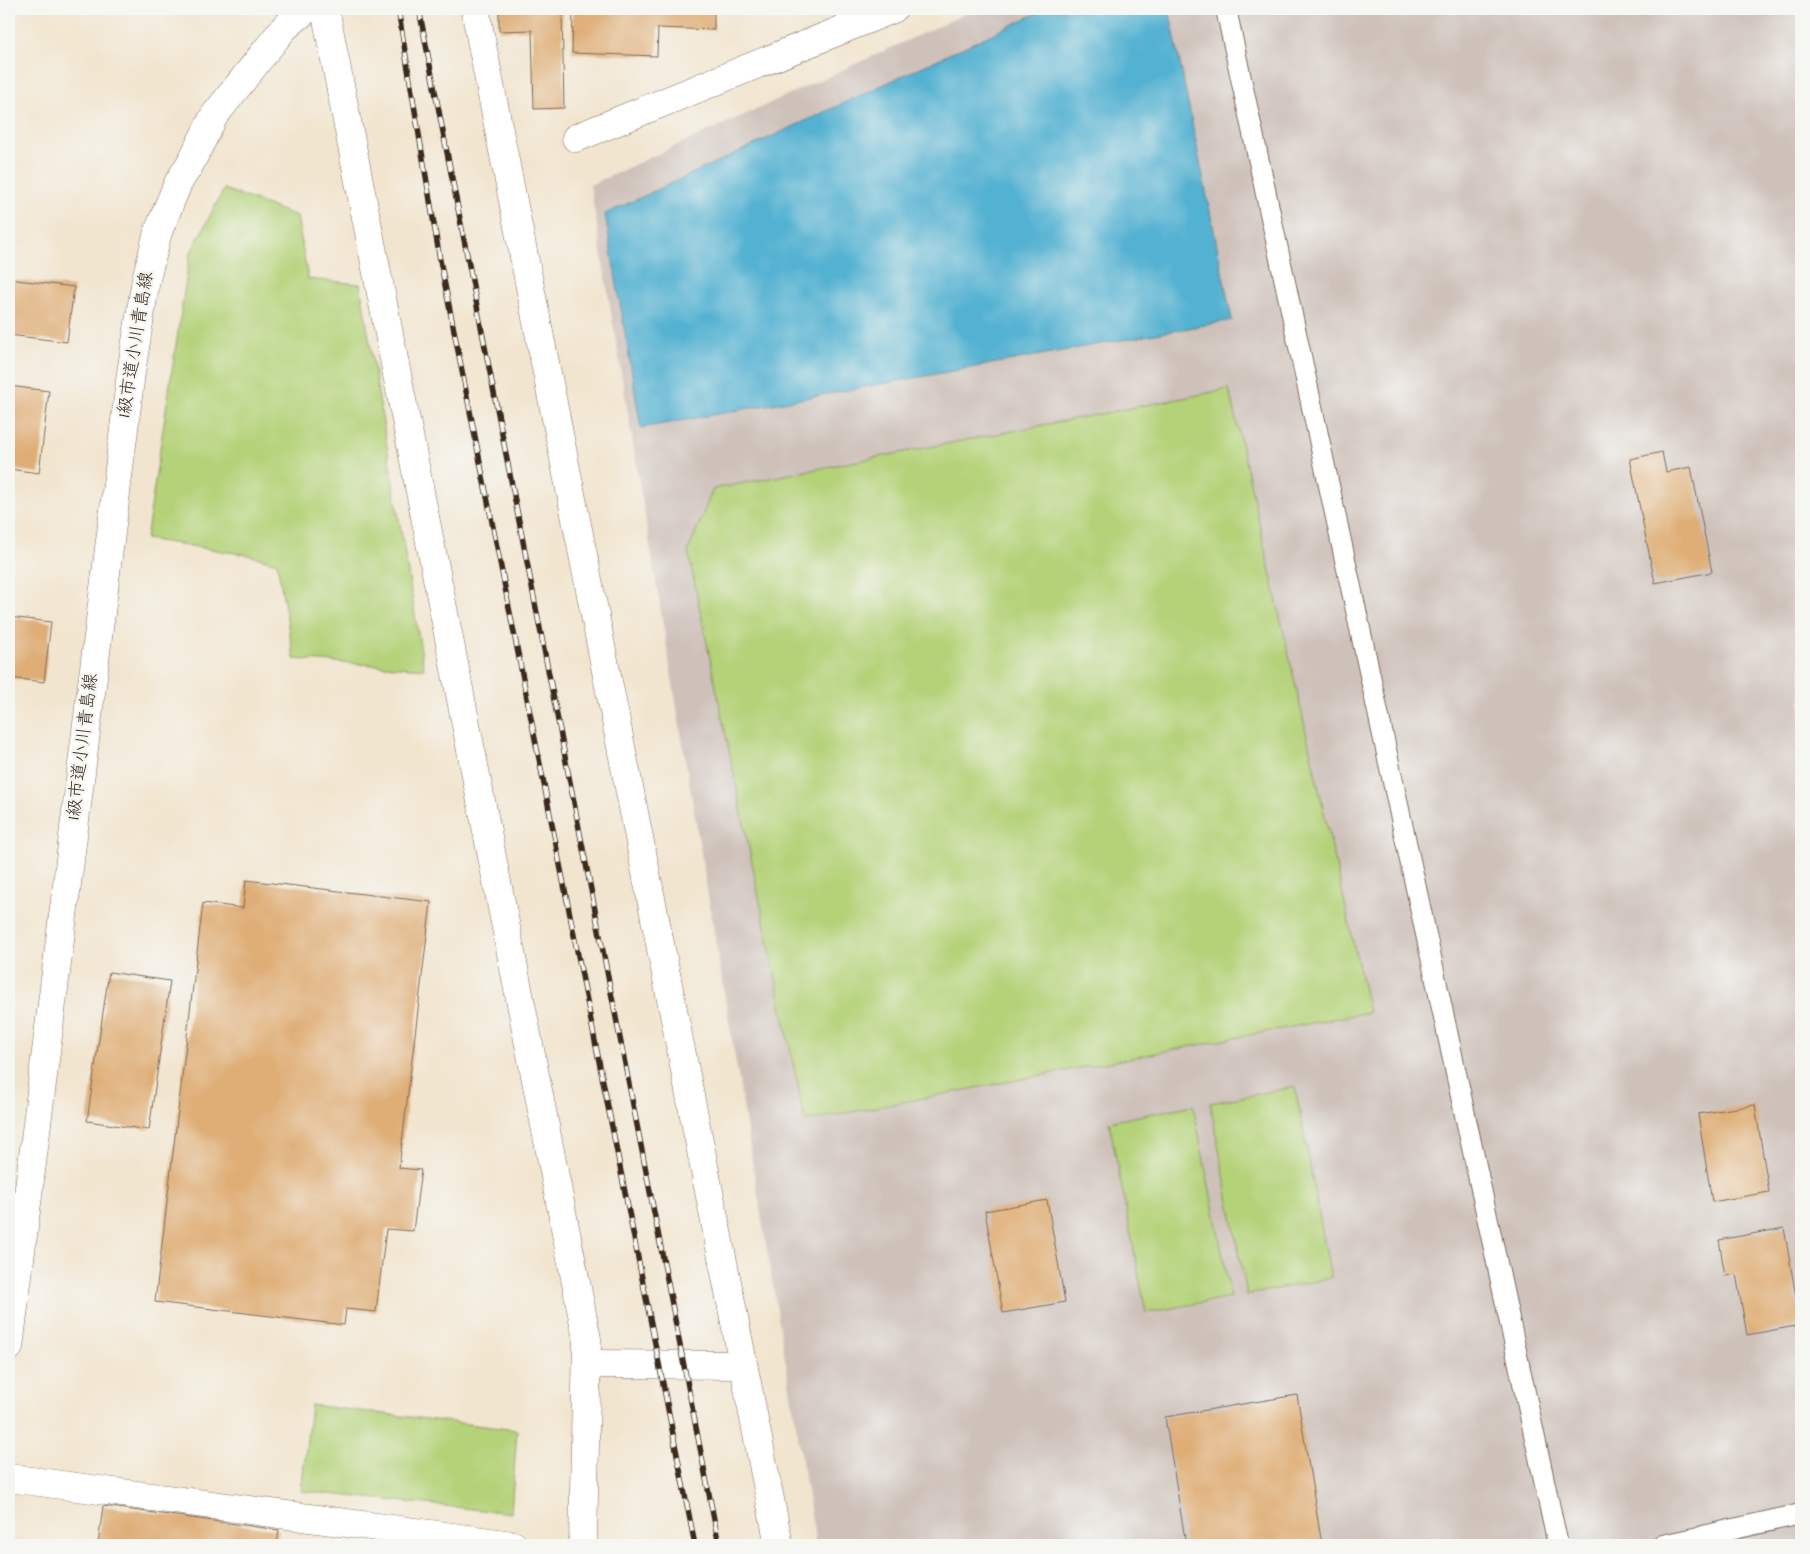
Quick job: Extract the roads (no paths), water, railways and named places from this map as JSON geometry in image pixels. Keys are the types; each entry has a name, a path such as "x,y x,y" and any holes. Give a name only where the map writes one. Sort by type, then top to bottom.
{"street":[{"path":"311,9 587,1339 583,1545"},
{"name":"1級市道小川青島線","path":"9,1347 131,372 143,298 162,224 178,183 214,116 249,69 284,28 311,9"},
{"path":"475,9 779,1545"},
{"path":"576,138 893,9"},
{"path":"587,1364 743,1365"},
{"path":"9,1478 514,1545"}],"lane":[{"path":"1226,9 1558,1545"},
{"path":"1663,1545 1801,1514"}],"water":[{"path":"1046,9 1169,9 1232,320 641,428 605,214"}],"railway":[{"path":"398,9 440,260 695,1545"},
{"path":"419,9 719,1545"}]}
